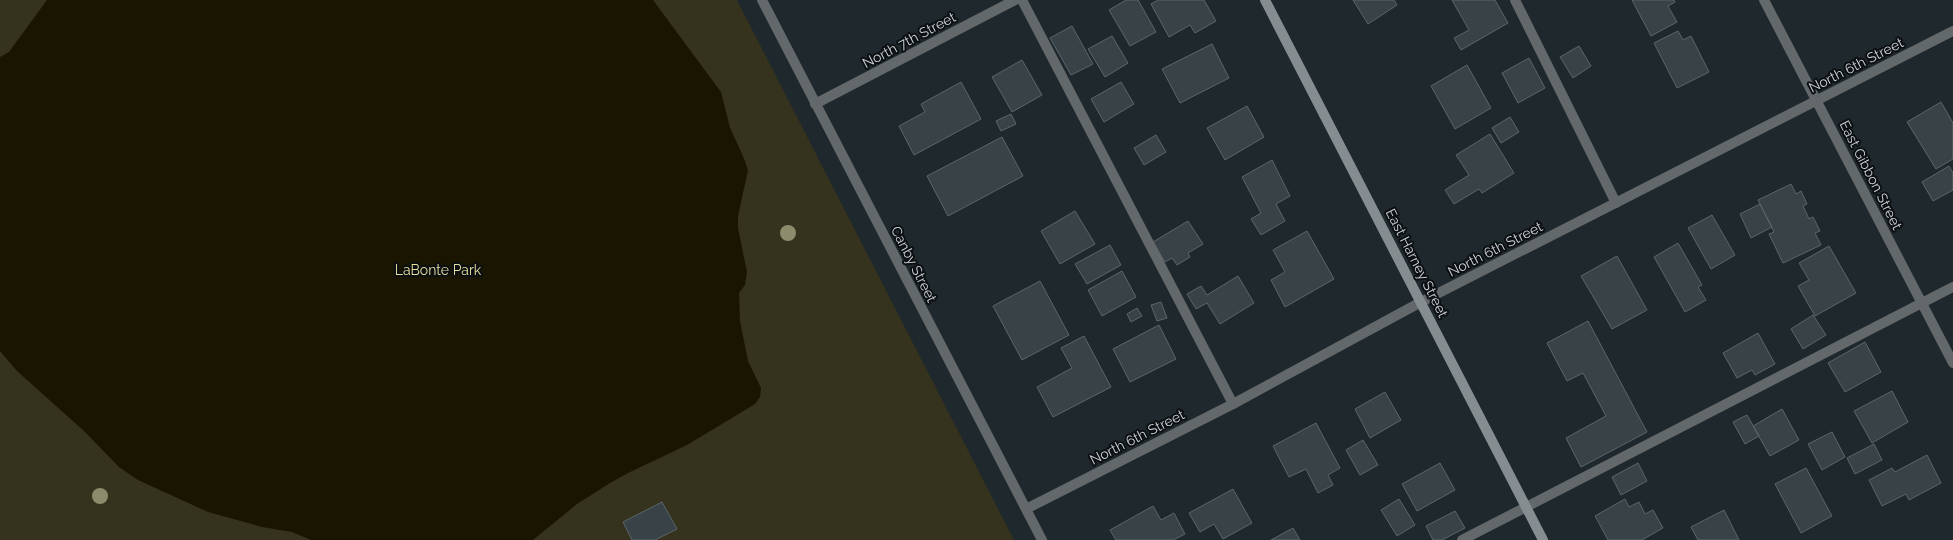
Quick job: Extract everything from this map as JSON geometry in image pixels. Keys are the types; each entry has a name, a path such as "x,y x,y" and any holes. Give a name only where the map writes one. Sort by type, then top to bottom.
{"main road":[{"name":"East Harney Street","path":"1265,0 1542,540"}],"street":[{"name":"Canby Street","path":"762,0 1042,540"},
{"name":"North 7th Street","path":"815,104 1015,0"},
{"path":"1022,0 1233,404"},
{"path":"1515,0 1616,203"},
{"name":"East Gibbon Street","path":"1764,0 1953,363"},
{"name":"North 6th Street","path":"1026,509 1233,404 1421,302 1953,31"},
{"path":"1462,540 1953,287"}],"green space":[{"name":"LaBonte Park","path":"0,0 737,0 1014,540 0,540"}],"shaded area":[{"name":"LaBonte Park","path":"47,0 653,0 721,92 730,128 748,170 738,216 738,228 747,272 745,285 739,293 740,321 748,361 761,388 760,397 755,404 687,445 610,483 577,504 533,540 311,540 292,532 262,527 208,512 138,480 119,467 84,431 17,371 0,351 0,57 9,52"}],"building":[{"path":"1126,0 1138,0 1156,32 1130,46 1109,10"},
{"path":"1158,0 1204,0 1216,21 1195,33 1190,25 1169,37 1151,4"},
{"path":"1353,0 1394,0 1397,5 1368,24"},
{"path":"1452,0 1495,0 1508,23 1461,50 1454,38 1469,30"},
{"path":"1632,0 1674,0 1675,2 1668,6 1677,22 1651,36"},
{"path":"1072,26 1093,64 1071,75 1050,38"},
{"path":"1678,31 1683,40 1691,36 1709,72 1677,88 1654,43"},
{"path":"1112,36 1128,63 1105,77 1088,49"},
{"path":"1212,44 1229,78 1180,103 1162,69"},
{"path":"1579,46 1591,66 1573,78 1560,57"},
{"path":"1529,58 1545,88 1518,103 1502,73"},
{"path":"1022,60 1042,95 1012,112 992,77"},
{"path":"1467,65 1491,108 1455,129 1431,86"},
{"path":"961,82 981,119 914,155 899,126 925,112 921,104"},
{"path":"1121,82 1134,104 1104,122 1091,99"},
{"path":"1941,102 1953,123 1953,159 1936,169 1907,122"},
{"path":"1247,106 1264,137 1225,160 1207,128"},
{"path":"1011,114 1016,124 1001,131 996,121"},
{"path":"1510,117 1519,132 1501,143 1492,128"},
{"path":"1490,134 1514,173 1482,193 1479,189 1454,204 1445,190 1469,175 1456,155"},
{"path":"1156,135 1166,152 1144,165 1134,148"},
{"path":"1002,137 1023,176 948,216 927,176"},
{"path":"1272,160 1290,196 1276,204 1285,221 1261,235 1251,219 1261,213 1242,177"},
{"path":"1949,166 1953,173 1953,190 1933,201 1922,182"},
{"path":"1791,184 1796,194 1801,191 1807,204 1803,206 1809,219 1813,217 1820,231 1815,233 1821,245 1783,263 1769,234 1774,232 1758,200"},
{"path":"1760,204 1772,227 1751,238 1740,214"},
{"path":"1075,211 1095,244 1060,264 1041,231"},
{"path":"1712,215 1735,255 1711,269 1688,228"},
{"path":"1188,221 1203,244 1188,253 1190,257 1177,265 1172,258 1165,262 1153,242"},
{"path":"1307,231 1334,279 1285,307 1271,280 1285,272 1273,250"},
{"path":"1678,243 1702,285 1698,287 1706,300 1685,312 1654,257"},
{"path":"1110,245 1121,265 1087,284 1075,264"},
{"path":"1829,246 1856,293 1815,316 1798,286 1809,280 1799,263"},
{"path":"1617,256 1647,310 1612,329 1581,276"},
{"path":"1122,271 1136,297 1102,316 1088,290"},
{"path":"1238,276 1254,303 1220,324 1207,303 1196,309 1187,294 1201,286 1207,295"},
{"path":"1040,281 1069,335 1022,360 993,306"},
{"path":"1161,302 1167,318 1157,321 1151,305"},
{"path":"1137,308 1142,316 1131,322 1127,314"},
{"path":"1813,315 1826,335 1803,349 1791,329"},
{"path":"1588,321 1647,432 1581,467 1566,438 1606,416 1583,373 1567,381 1547,343"},
{"path":"1159,325 1176,359 1130,382 1113,349"},
{"path":"1758,333 1775,364 1755,375 1752,370 1737,378 1723,353"},
{"path":"1084,336 1111,387 1053,417 1037,387 1072,368 1061,348"},
{"path":"1865,342 1881,372 1845,392 1828,363"},
{"path":"1892,391 1908,422 1872,443 1854,411"},
{"path":"1385,392 1401,420 1370,438 1355,409"},
{"path":"1782,409 1799,440 1770,456 1753,426"},
{"path":"1747,415 1759,436 1745,444 1733,422"},
{"path":"1316,423 1340,468 1328,475 1333,485 1318,493 1306,469 1289,477 1273,446"},
{"path":"1832,432 1845,457 1822,470 1808,444"},
{"path":"1363,440 1378,465 1360,475 1346,450"},
{"path":"1874,444 1882,460 1855,474 1847,458"},
{"path":"1927,455 1941,483 1909,500 1906,494 1882,506 1869,480 1892,468 1895,472"},
{"path":"1440,463 1455,490 1417,511 1402,484"},
{"path":"1638,463 1647,481 1621,495 1612,477"},
{"path":"1806,468 1832,516 1801,533 1775,484"},
{"path":"1233,489 1252,523 1223,539 1214,524 1200,532 1189,513"},
{"path":"1399,499 1415,525 1397,536 1381,510"},
{"path":"1625,499 1629,507 1639,502 1645,514 1653,510 1663,528 1642,540 1608,540 1595,516"},
{"path":"662,502 677,529 655,540 632,540 623,522"},
{"path":"1153,506 1161,520 1174,513 1185,534 1173,540 1116,540 1110,530"},
{"path":"1724,510 1739,540 1698,540 1691,527"},
{"path":"1455,511 1465,528 1442,540 1433,540 1426,526"},
{"path":"1293,528 1300,540 1271,540"}]}
